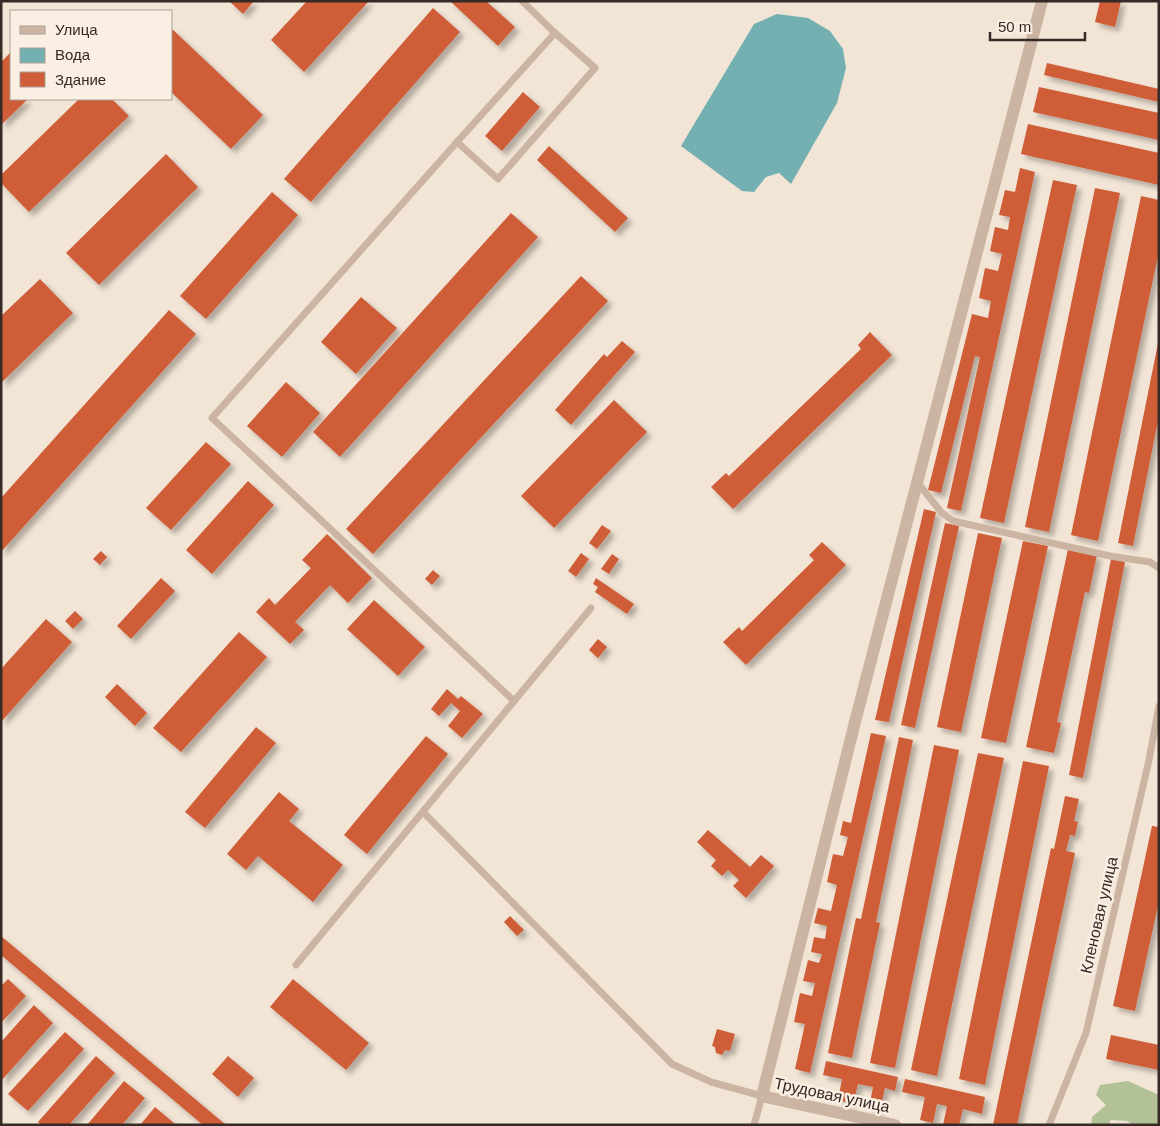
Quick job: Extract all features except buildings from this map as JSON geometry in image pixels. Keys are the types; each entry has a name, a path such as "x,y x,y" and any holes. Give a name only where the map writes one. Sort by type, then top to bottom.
{"street":[{"path":"762,1096 848,748 1042,1"},
{"name":"Трудовая улица","path":"762,1096 895,1125"}],"lane":[{"path":"457,142 498,179 595,68 554,33 522,1"},
{"path":"514,701 212,418 554,33"},
{"path":"918,484 941,512 953,521 1110,556 1150,562 1159,568"},
{"path":"296,965 591,608"},
{"name":"Кленовая улица","path":"1049,1125 1086,1033 1149,760 1159,706"},
{"path":"423,812 672,1064 710,1082 762,1096 754,1125"}],"green space":[{"path":"1128,1081 1159,1095 1159,1125 1133,1125 1127,1121 1111,1120 1108,1125 1091,1125 1092,1117 1106,1105 1096,1095 1100,1085"}],"water":[{"path":"777,14 808,18 830,31 843,49 846,68 837,103 791,184 779,173 766,177 754,192 742,191 681,146 754,24"}]}
